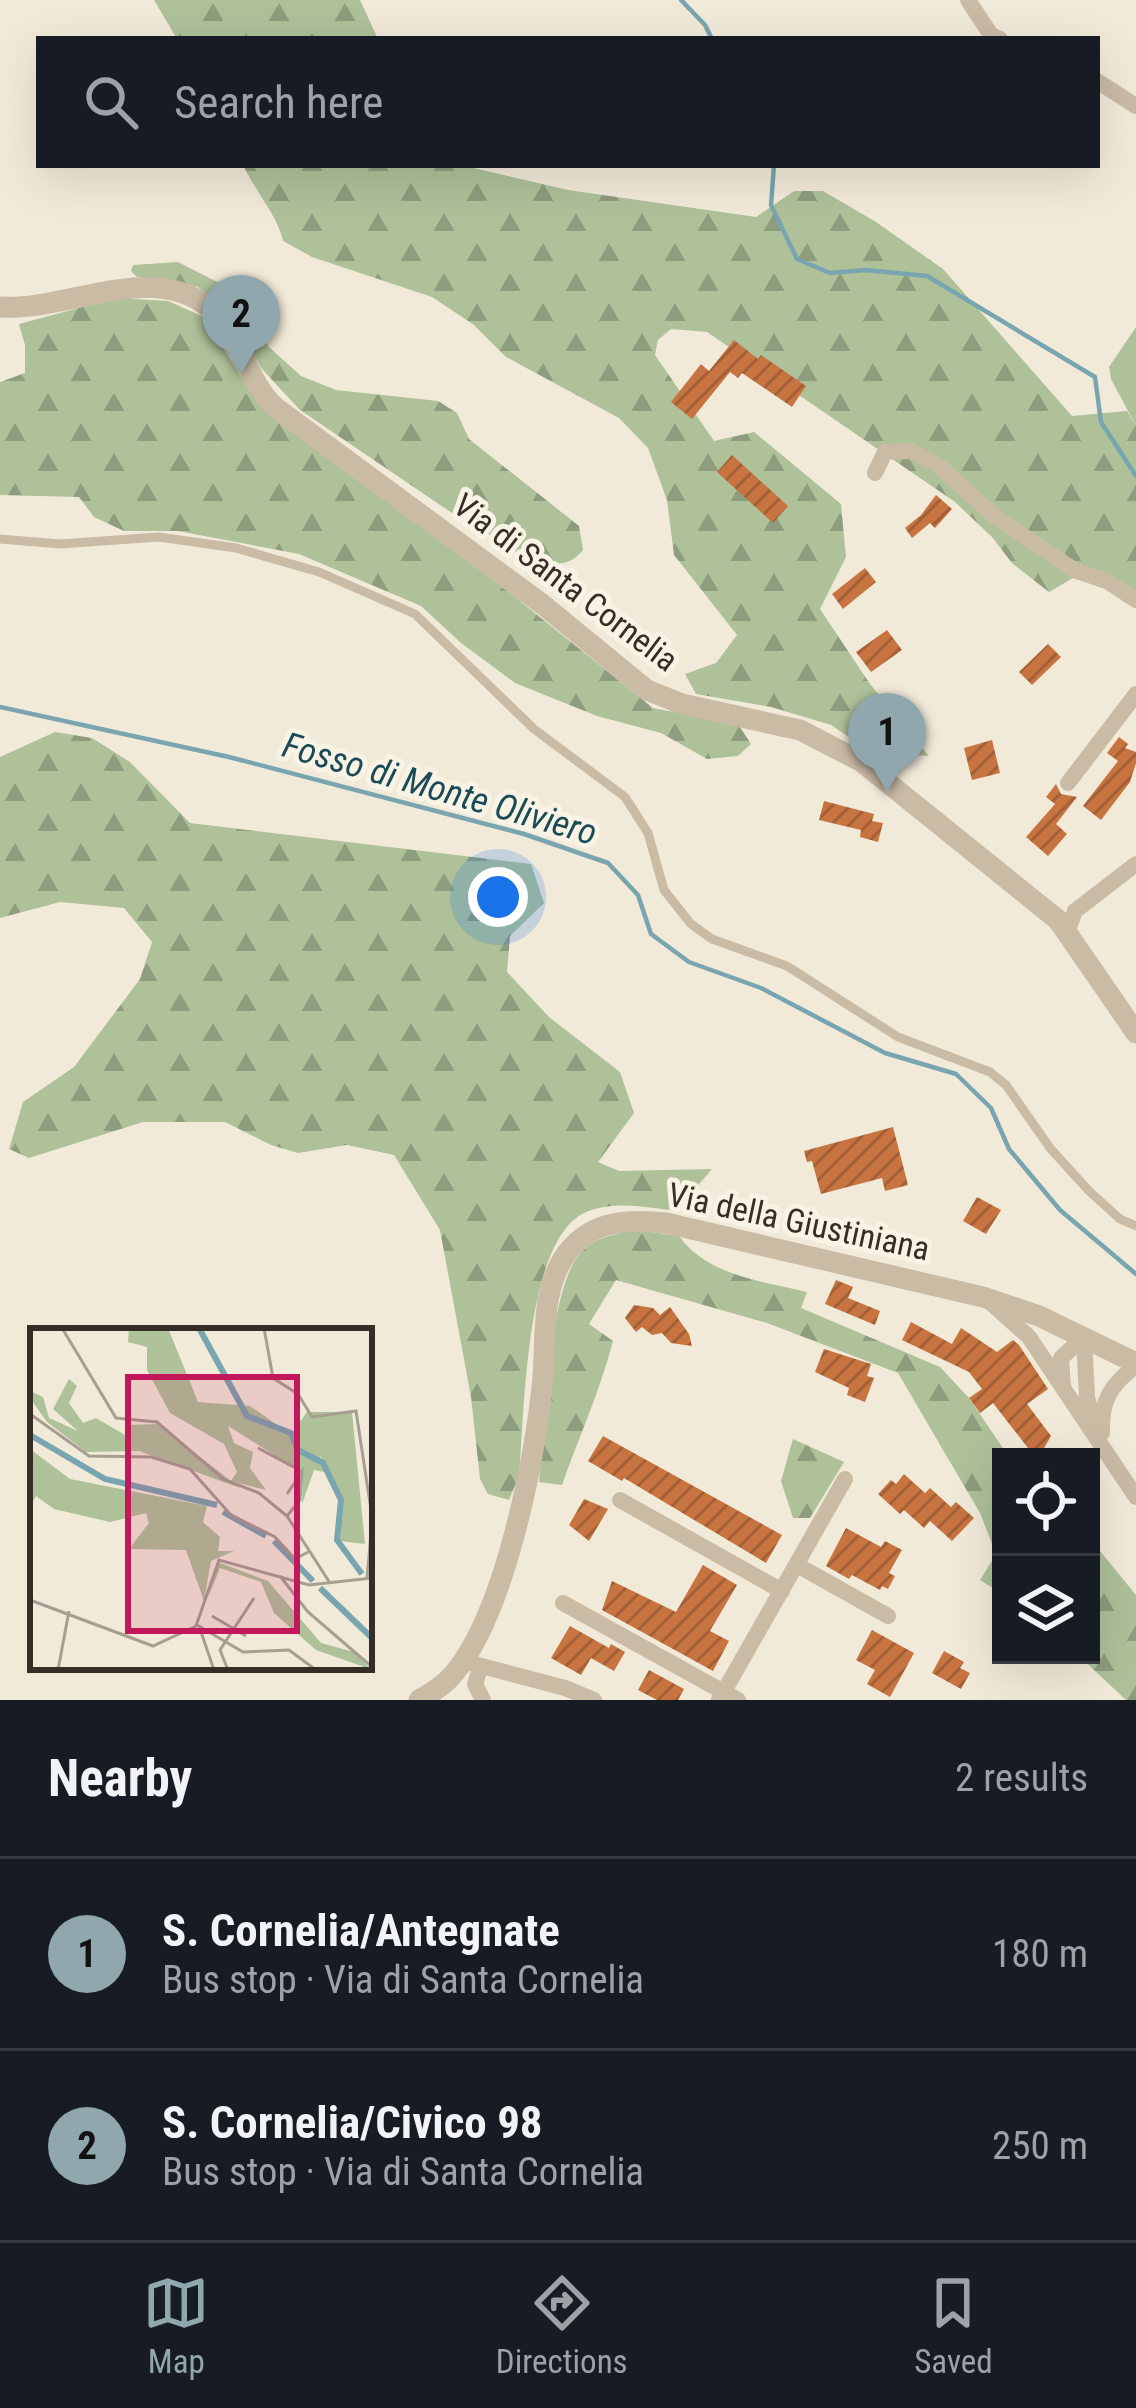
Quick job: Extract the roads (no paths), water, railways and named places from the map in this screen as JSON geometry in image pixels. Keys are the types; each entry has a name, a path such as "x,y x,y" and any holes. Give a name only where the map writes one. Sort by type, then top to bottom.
{"street":[{"path":"968,0 993,36"},
{"path":"1100,83 1136,106"},
{"name":"Via di Santa Cornelia","path":"0,308 40,306 140,287 175,292 203,303 224,324 253,382 276,408 542,604 637,683 682,704 788,726 836,746 878,774 1068,930 1136,1033"},
{"path":"875,473 885,452 910,451 925,458 993,514 1074,570 1107,581 1136,600"},
{"path":"1068,784 1136,694"},
{"path":"1068,930 1078,908 1136,865"},
{"name":"Via della Giustiniana","path":"419,1700 472,1663 527,1485 553,1280 568,1252 585,1234 628,1220 666,1223 983,1297 1084,1337 1136,1365"},
{"path":"983,1297 1029,1337 1136,1497"},
{"path":"1064,1392 1061,1358 1072,1343 1084,1337 1088,1403 1103,1446"},
{"path":"1103,1446 1106,1396 1136,1365"},
{"path":"563,1603 727,1697 845,1479"},
{"path":"620,1500 782,1591"},
{"path":"797,1565 888,1616"},
{"path":"484,1700 472,1663 594,1700"}],"lane":[{"path":"0,539 60,544 159,537 236,548 320,572 415,614 534,729 625,797 648,833 664,890 691,924 712,939 787,966 898,1037 990,1072 1006,1085 1050,1148 1089,1191 1120,1219 1136,1226"}],"waterway":[{"path":"681,0 710,36"},
{"path":"774,168 771,205 797,259 830,273 866,270 927,276 1095,377 1101,422 1136,476"},
{"name":"Fosso di Monte Oliviero","path":"0,707 229,757 524,834 608,863 638,895 651,934 689,962 761,988 885,1053 956,1074 991,1108 1009,1149 1060,1210 1136,1274"}],"place":[{"name":"S. Cornelia/Civico 98","path":"241,374"},
{"name":"S. Cornelia/Antegnate","path":"887,792"}]}
